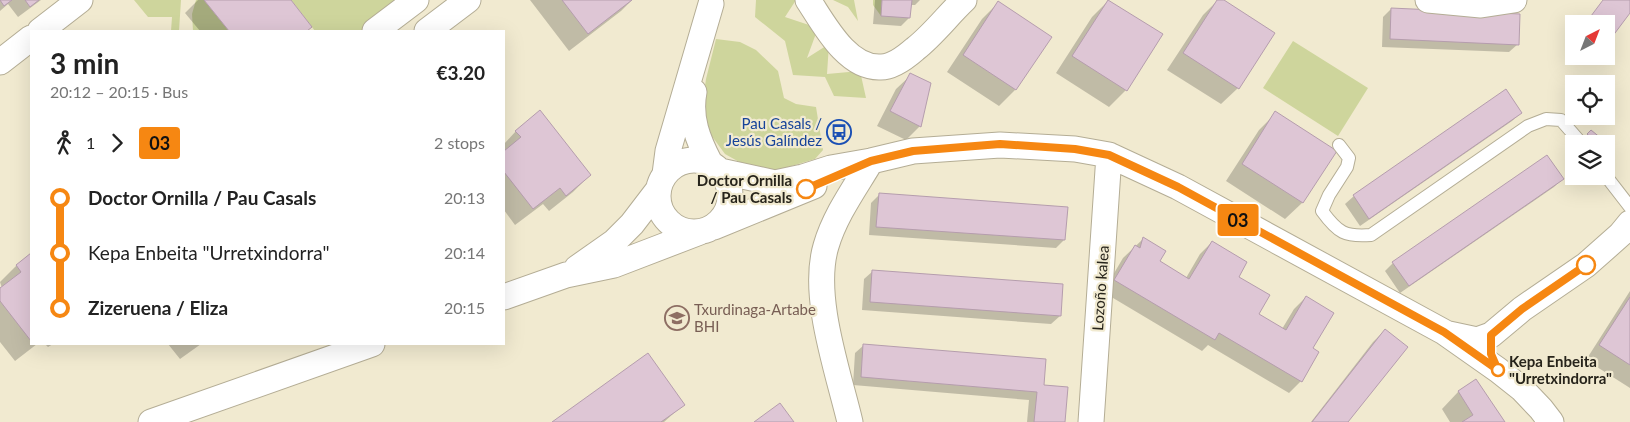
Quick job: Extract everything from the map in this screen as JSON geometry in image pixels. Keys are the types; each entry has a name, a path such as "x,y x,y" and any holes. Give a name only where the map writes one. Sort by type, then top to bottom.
{"street":[{"path":"41,30 80,0"},
{"path":"376,30 416,0"},
{"path":"428,30 468,0"},
{"path":"808,0 834,39 851,57 867,65 882,68 899,60 916,48 964,0"},
{"path":"1428,0 1481,5 1514,0"},
{"path":"711,2 692,100 693,122 700,144 729,184 730,200 725,215 707,229 690,232 672,225 660,209 658,199 668,151 711,2"},
{"path":"0,62 30,39"},
{"path":"566,275 614,242 632,224 671,168 685,161 694,159 715,167 775,183 831,168 913,151 1000,144 1075,149 1109,155 1178,187 1444,332 1498,370 1522,390 1551,422"},
{"name":"Lozoño kalea","path":"1091,422 1109,155"},
{"path":"505,297 566,275 614,265 707,229 871,161"},
{"path":"850,422 823,307 821,273 826,245 840,212 871,161"},
{"path":"1444,332 1477,340 1491,335 1522,309 1586,265 1630,224"},
{"path":"1491,335 1491,354 1498,370"},
{"path":"152,422 328,351 366,345"}],"lane":[{"path":"1339,144 1349,158 1347,167 1329,195 1322,211 1332,225 1352,236 1371,235 1533,124 1546,119 1561,120 1574,135"},
{"path":"1613,185 1630,206"}],"green space":[{"path":"134,0 181,0 179,30 171,30 172,17 148,17"},
{"path":"196,0 204,0 228,30 193,30 192,14"},
{"path":"291,0 403,0 362,30 314,30"},
{"path":"756,0 796,0 785,17 818,28 807,58 829,44 827,74 860,71 866,98 834,96 825,77 793,75 785,41 755,17"},
{"path":"833,0 854,0 858,21 848,7"},
{"path":"873,0 882,0 881,16 873,5"},
{"path":"716,39 740,42 756,50 778,71 784,98 796,104 816,107 823,150 815,159 778,170 750,168 725,154 711,135 701,114 706,79"},
{"path":"1293,41 1368,88 1338,136 1263,88"}],"building":[{"path":"0,0 12,0 4,6"},
{"path":"25,0 39,0 30,7"},
{"path":"204,0 291,0 312,27 308,30 228,30"},
{"path":"562,0 632,0 588,34"},
{"path":"882,0 912,0 910,18 881,16"},
{"path":"1108,0 1163,34 1127,91 1072,56"},
{"path":"1217,0 1224,0 1275,33 1239,89 1183,53"},
{"path":"1603,0 1630,0 1630,13 1615,33 1615,15 1592,15"},
{"path":"998,1 1052,37 1016,90 963,55"},
{"path":"1391,8 1520,14 1519,45 1390,39"},
{"path":"910,73 931,83 921,127 890,111"},
{"path":"1506,89 1522,113 1369,219 1353,195"},
{"path":"540,110 591,175 566,196 560,188 533,209 505,173 505,150 521,137 515,131"},
{"path":"1275,111 1337,151 1303,203 1242,164"},
{"path":"1591,130 1597,135 1588,135"},
{"path":"1547,155 1564,179 1409,286 1392,262"},
{"path":"879,193 1068,207 1065,240 876,227"},
{"path":"1143,237 1166,251 1160,261 1189,279 1212,241 1247,262 1239,277 1270,295 1259,314 1286,330 1306,296 1334,313 1313,348 1319,352 1302,382 1219,333 1215,340 1114,280 1135,245 1140,248"},
{"path":"30,254 30,340 0,301 0,288 21,272 16,265"},
{"path":"872,270 1063,284 1061,316 870,302"},
{"path":"1630,297 1630,365 1599,345"},
{"path":"1385,329 1408,347 1348,422 1312,422"},
{"path":"863,344 1046,359 1044,385 1068,387 1065,422 1034,422 1037,392 861,377"},
{"path":"648,353 685,405 661,422 552,422"},
{"path":"1476,379 1505,422 1462,422 1473,415 1458,391"},
{"path":"780,403 794,422 754,422"}],"bus line":[{"name":"03","path":"806,189 871,161 913,151 1000,144 1075,149 1109,155 1178,187 1444,332 1498,370 1491,354 1491,335 1522,309 1586,265"}],"place":[{"name":"Pau Casals / Jesús Galíndez","path":"839,132"},
{"name":"Doctor Ornilla / Pau Casals","path":"806,189"},
{"name":"Txurdinaga-Artabe BHI","path":"677,318"},
{"name":"Kepa Enbeita \"Urretxindorra\"","path":"1498,370"}]}
